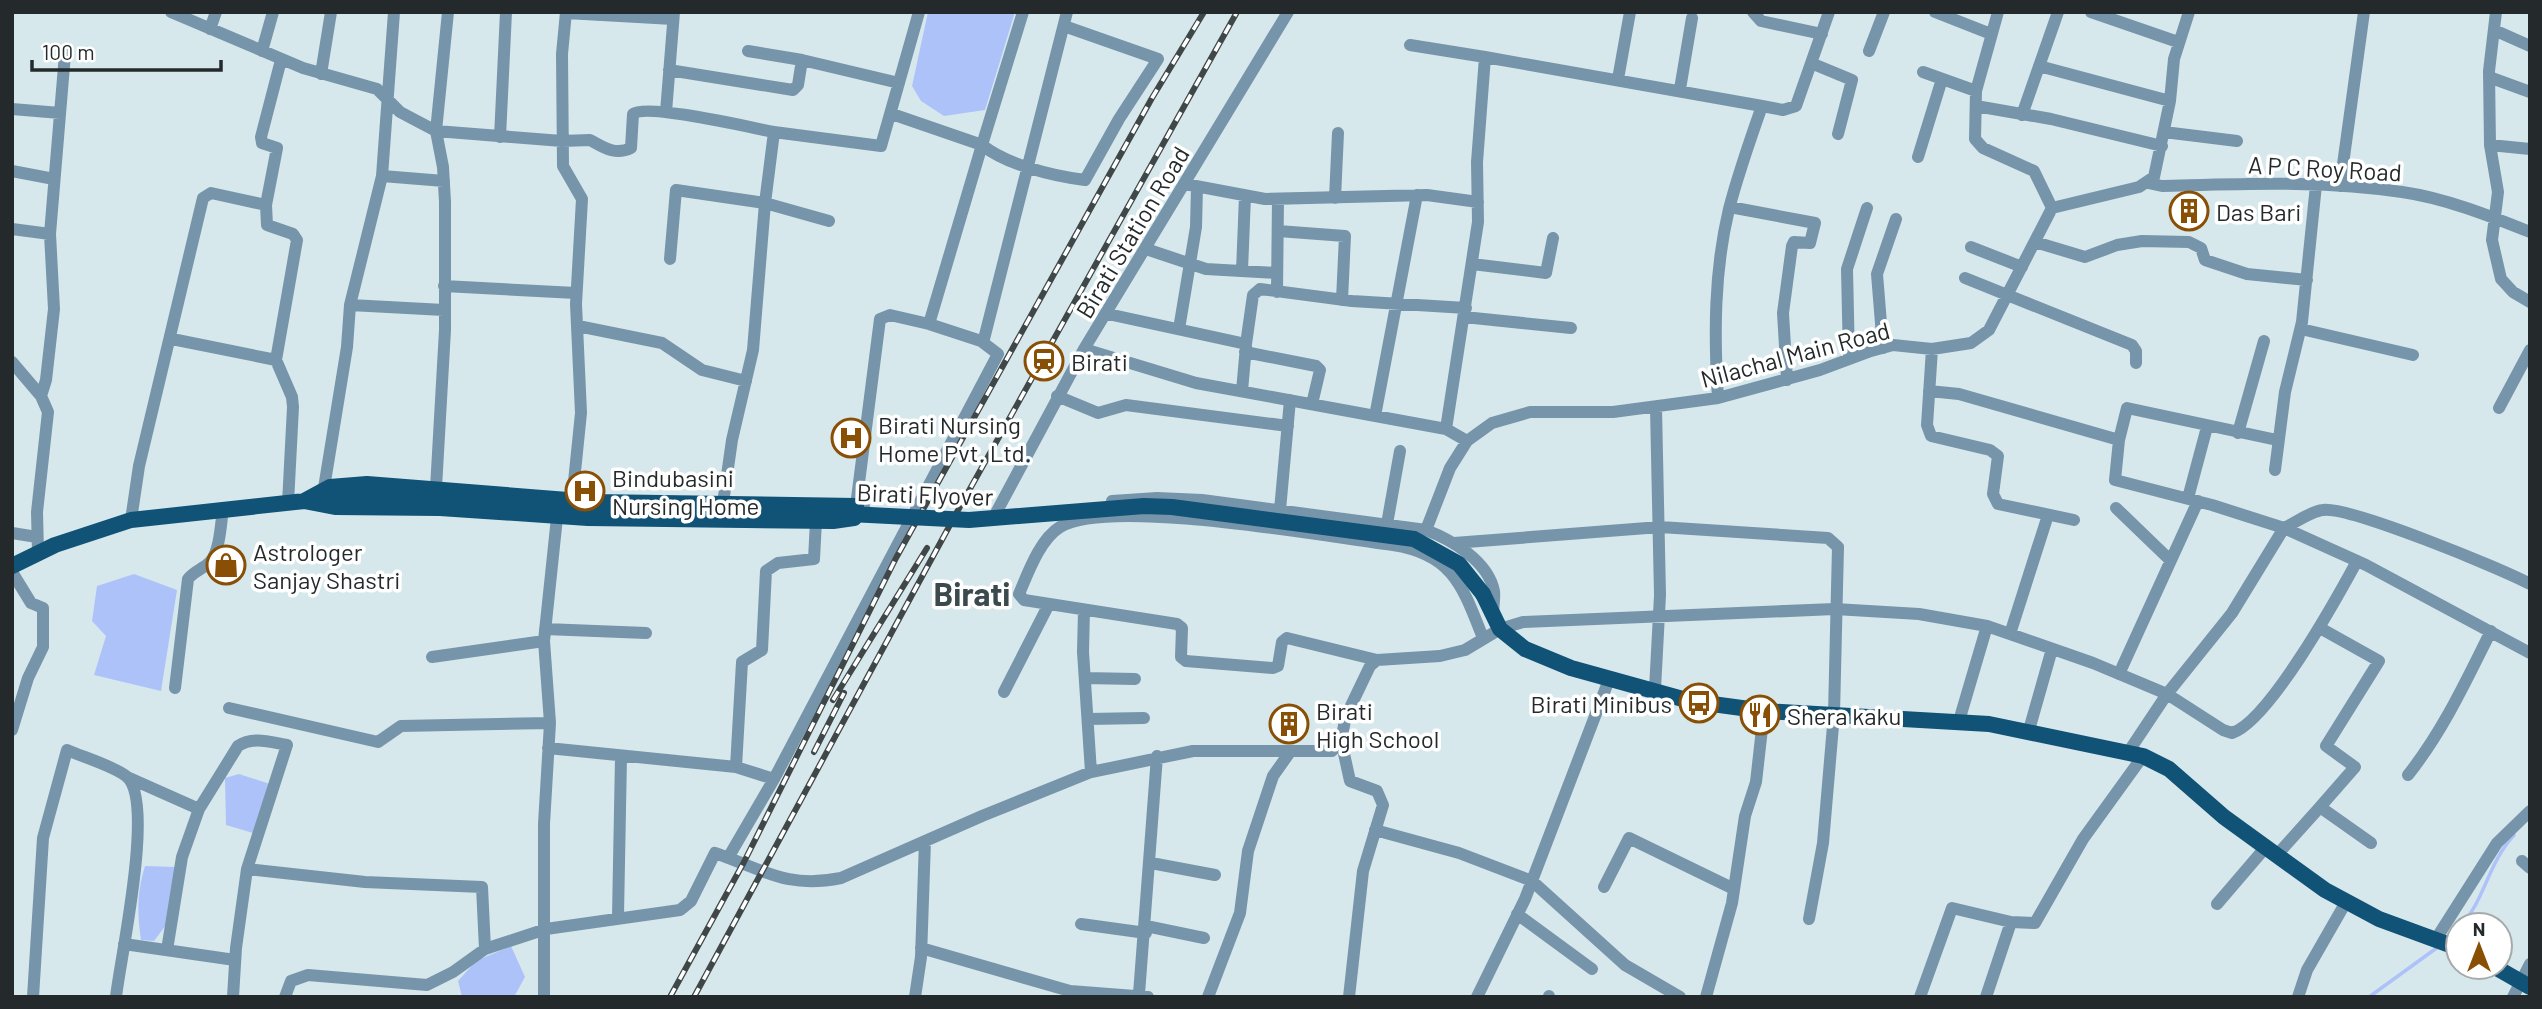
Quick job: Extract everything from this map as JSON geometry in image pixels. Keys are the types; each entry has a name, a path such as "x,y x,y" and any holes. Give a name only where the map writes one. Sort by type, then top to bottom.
{"main road":[{"path":"12,566 38,545 131,520 296,502 335,507 440,508 563,505 723,503 856,506 851,519 833,522 563,505 436,488 367,484 323,494"},
{"name":"Birati Flyover","path":"296,502 323,494 401,496 594,509 790,511 969,520 1144,506 1172,507 1414,539 1459,564 1483,594 1497,621"},
{"path":"1497,621 1525,649 1571,668 1712,705 1764,712 1959,721 2029,730 2136,754 2169,769 2271,852 2346,902 2379,919 2444,942"}],"street":[{"path":"172,12 321,75 370,86 400,112 436,131 562,141 590,140 602,150 628,150 634,112 666,112 774,132 878,147 883,144 919,12"},
{"path":"210,29 216,12"},
{"path":"262,51 273,12"},
{"path":"321,75 331,12"},
{"path":"323,494 347,346 350,305 382,176 394,12"},
{"path":"436,488 444,310 444,181 436,131 448,12"},
{"path":"500,137 506,12"},
{"path":"544,997 544,824 550,723 544,635 563,505 581,414 576,293 582,199 580,191 563,170 566,12 674,16 666,112"},
{"path":"929,324 1023,12"},
{"path":"981,341 986,334 1068,12"},
{"name":"Birati Station Road","path":"996,513 1084,349 1146,249 1191,186 1288,12"},
{"path":"1618,79 1630,12"},
{"path":"1753,12 1756,19 1762,21 1822,34"},
{"path":"1410,45 1680,89 1783,110 1796,106 1829,12"},
{"path":"1869,51 1884,12"},
{"path":"1935,12 1991,34"},
{"path":"1998,12 1976,91 1974,133 1979,144 2034,171 2052,208 2148,183 2157,170 2178,42 2189,12"},
{"path":"2022,115 2058,12"},
{"path":"2091,12 2178,42"},
{"path":"2340,186 2364,12"},
{"path":"2496,12 2489,77 2490,145 2498,192 2492,240 2501,279 2512,292 2530,302"},
{"path":"1680,89 1692,18"},
{"path":"892,114 982,145 997,155 1029,166 1087,179 1119,119 1158,59 1064,26"},
{"path":"2494,30 2530,46"},
{"path":"748,51 802,60 899,83"},
{"path":"41,396 46,380 54,309 50,234 65,54"},
{"path":"1446,429 1472,264 1478,202 1477,162 1485,57"},
{"path":"281,60 261,138 262,143 277,148 266,205 267,225 293,234 297,240 276,360 292,397 296,502"},
{"path":"669,70 793,90 798,85 802,60"},
{"path":"1811,62 1852,80 1838,134"},
{"path":"2039,66 2169,102"},
{"path":"1923,72 1976,91"},
{"path":"2489,77 2530,92"},
{"path":"1918,157 1942,79"},
{"path":"1718,398 1715,333 1719,273 1730,207 1762,106"},
{"path":"1976,106 2162,146"},
{"path":"12,109 60,113"},
{"path":"723,503 726,468 756,325 765,202 774,132"},
{"path":"2164,132 2237,141"},
{"path":"1335,198 1338,133"},
{"path":"2490,145 2530,149"},
{"path":"12,171 54,179"},
{"path":"382,176 444,181"},
{"name":"A P C Roy Road","path":"2148,183 2162,186 2261,183 2404,192 2496,218 2530,232"},
{"path":"2275,470 2284,392 2301,329 2316,185"},
{"path":"1179,329 1190,266 1191,186 1278,199 1417,195 1478,202"},
{"path":"670,259 676,190 765,202 829,220"},
{"path":"131,520 139,466 205,195 211,193 266,205"},
{"path":"1375,416 1417,195"},
{"path":"1242,271 1245,196"},
{"path":"1277,292 1278,199"},
{"path":"1730,207 1815,223 1810,243 1794,242 1792,246 1782,322 1787,380"},
{"path":"1849,359 1847,269 1867,208"},
{"name":"Nilachal Main Road","path":"1426,530 1450,468 1467,441 1492,423 1530,412 1591,413 1656,408 1718,398 1787,380 1893,345 1932,349 1971,343 1989,330 2052,208"},
{"path":"1883,348 1877,274 1896,219"},
{"path":"12,229 50,234"},
{"path":"1278,231 1345,236 1342,300"},
{"path":"1472,264 1546,274 1553,237"},
{"path":"2035,242 2085,257 2130,242 2189,242 2198,245 2205,260 2233,271 2307,280"},
{"path":"1971,247 2022,267"},
{"path":"1146,249 1190,266 1277,273"},
{"path":"1965,278 2132,345 2136,351 2136,363"},
{"path":"444,286 576,293"},
{"path":"1242,391 1254,292 1260,289 1398,304 1571,328"},
{"path":"350,305 444,310"},
{"path":"1108,314 1179,329 1316,366 1320,370 1312,404"},
{"path":"728,858 775,779 915,510 998,354 981,341 890,315 880,319 856,506 915,510 996,513 1157,498 1280,510 1426,530 1454,543 1487,576 1494,591 1497,621 1483,638 1465,650 1440,656 1377,660 1287,638 1282,642 1276,668 1186,661 1181,657 1180,625 1021,600 1019,594 1044,544 1060,527 1088,519 1188,519 1393,545 1422,552 1453,574 1463,588 1483,638"},
{"path":"578,326 662,343 702,370 746,381"},
{"path":"2301,329 2413,355"},
{"path":"172,339 276,360"},
{"path":"2238,433 2264,341"},
{"path":"1084,349 1196,383 1446,429 1467,441"},
{"path":"1932,349 1927,425 1931,436 1994,452 1999,460 1994,500 1998,504 2074,520"},
{"path":"2498,408 2530,349"},
{"path":"12,362 41,396 47,412 40,480 38,545 12,533"},
{"path":"1929,391 1959,394 2119,440"},
{"path":"1057,396 1098,413 1126,405 1288,426"},
{"path":"1280,510 1290,400"},
{"path":"1655,689 1660,527 1656,408"},
{"path":"2277,440 2127,408 2119,440 2115,480 2284,528 2357,561 2530,653"},
{"path":"2119,674 2170,560 2193,500 2207,427"},
{"path":"1387,524 1400,451"},
{"path":"176,688 188,579 195,570 209,563 213,555 223,508"},
{"path":"2116,508 2170,560"},
{"path":"1920,997 1952,908 2011,922 2035,923 2040,918 2083,839 2136,754 2167,694 2232,613 2284,528 2323,510 2376,523 2501,569 2530,583"},
{"path":"2010,634 2048,514"},
{"path":"736,767 742,662 762,650 766,571 778,563 814,559 816,521"},
{"path":"1454,543 1660,527 1828,538 1838,547 1833,714 1823,843 1809,919"},
{"path":"1497,621 1835,609 1919,614 1987,626 2052,649 2167,694 2222,730 2238,731 2284,680 2320,628 2357,561"},
{"path":"12,572 31,603 43,608 43,647 28,678 12,730"},
{"path":"1004,692 1049,604"},
{"path":"1084,610 1091,772"},
{"path":"1959,721 1987,626"},
{"path":"2217,904 2320,807 2355,766 2326,746 2379,661 2320,628"},
{"path":"2408,775 2426,752 2455,703 2491,631"},
{"path":"432,657 544,635 646,634"},
{"path":"2029,730 2052,649"},
{"path":"1349,997 1363,871 1383,805 1377,791 1350,781 1341,740 1346,716 1370,666 1377,660"},
{"path":"1477,997 1532,881 1610,677"},
{"path":"1085,678 1135,679"},
{"path":"229,708 294,725 378,742 401,726 550,723"},
{"path":"1706,997 1734,889 1745,816 1756,782 1764,712"},
{"path":"1088,719 1144,718"},
{"path":"233,997 247,869 294,725"},
{"path":"167,950 181,856 199,809 238,746 256,740 287,745"},
{"path":"285,997 291,981 308,975 427,985 453,972 485,949 546,929 618,916 680,910 691,901 715,853 790,882 822,882 841,878 1091,772 1157,756 1193,751 1332,751 1341,740"},
{"path":"548,748 736,767 775,779"},
{"path":"33,997 43,838 67,750 199,809"},
{"path":"1208,997 1240,913 1248,851 1273,776 1290,752"},
{"path":"921,948 1070,991 1143,995 1157,756"},
{"path":"618,916 621,757"},
{"path":"116,997 130,917 139,814 134,787 127,776"},
{"path":"2320,807 2371,843"},
{"path":"2433,938 2497,843 2530,811"},
{"path":"1375,830 1459,853 1532,881 1625,965 1680,997"},
{"path":"1604,887 1629,838 1734,889"},
{"path":"915,997 921,948 925,841"},
{"path":"1151,863 1215,875"},
{"path":"247,869 365,883 482,887 485,949"},
{"path":"2298,997 2307,970 2346,902"},
{"path":"1517,914 1592,969"},
{"path":"1986,997 2011,922"},
{"path":"1081,924 1146,929 1204,938"},
{"path":"124,944 235,960"},
{"path":"2513,997 2525,984 2530,964"}],"water":[{"path":"928,12 1015,12 985,110 944,116 921,101 912,86"},
{"path":"134,574 177,590 161,691 94,675 106,636 92,621 97,586"},
{"path":"239,774 273,785 253,833 226,825 225,778"},
{"path":"145,866 176,867 166,925 154,941 141,940 138,912"},
{"path":"511,946 525,977 514,997 462,997 458,981 476,961"}],"waterway":[{"path":"2472,911 2498,858 2514,835"},
{"path":"2369,997 2438,947"}],"railway":[{"path":"670,997 744,862 896,558 1152,98 1204,12"},
{"path":"694,997 957,512 1237,12"},
{"path":"833,700 927,548"},
{"path":"814,752 844,693"}],"place":[{"name":"Das Bari","path":"2189,211"},
{"name":"Birati","path":"1044,361"},
{"name":"Birati Nursing Home Pvt. Ltd.","path":"851,438"},
{"name":"Bindubasini Nursing Home","path":"585,491"},
{"name":"Astrologer Sanjay Shastri","path":"226,565"},
{"name":"Birati Minibus","path":"1699,703"},
{"name":"Shera kaku","path":"1760,715"},
{"name":"Birati High School","path":"1289,724"}],"district":[{"name":"Birati","path":"972,593"}]}
